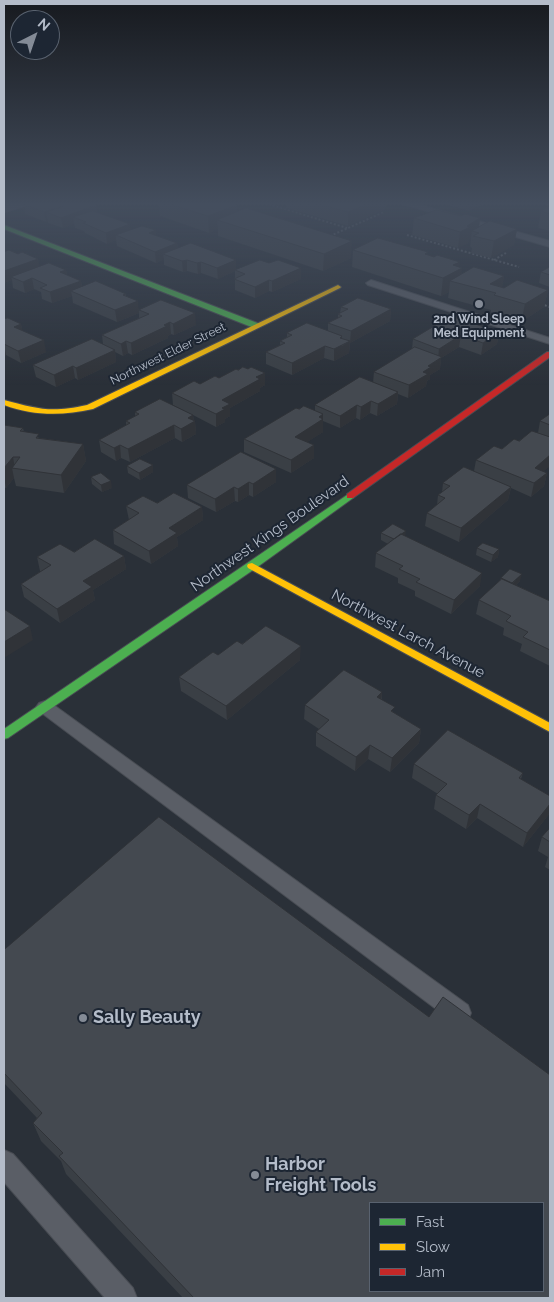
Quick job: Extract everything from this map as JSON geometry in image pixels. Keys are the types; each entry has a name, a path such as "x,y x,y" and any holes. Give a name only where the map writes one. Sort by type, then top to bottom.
{"street":[{"path":"98,264 257,326"},
{"name":"Northwest Elder Street","path":"4,402 33,413 54,414 90,407 338,287"},
{"name":"Northwest Kings Boulevard","path":"4,734 252,566 550,354"},
{"name":"Northwest Larch Avenue","path":"252,566 550,728"}],"lane":[{"path":"371,283 550,341"},
{"path":"45,707 478,1026"},
{"path":"4,1163 122,1298"}],"path":[{"path":"508,264 519,267"},
{"path":"533,302 550,307"}],"building":[{"path":"4,264 25,264 4,271"},
{"path":"51,264 66,270 60,272 81,281 50,292 40,288 47,285 32,278 23,282 11,277"},
{"path":"206,264 227,264 217,268"},
{"path":"251,264 289,264 301,268 255,287 234,279 245,274 235,270"},
{"path":"397,264 456,264 453,265 462,268 443,278"},
{"path":"474,267 504,276 490,284 504,288 517,280 548,290 525,304 494,295 496,293 450,281"},
{"path":"550,267 550,275 541,272"},
{"path":"96,281 138,301 115,310 71,291"},
{"path":"358,298 391,309 351,331 328,323 342,316 338,314 348,309 341,307"},
{"path":"161,300 195,313 173,324 170,322 164,325 167,326 131,343 126,341 121,344 102,335 149,314 139,310"},
{"path":"451,316 499,332 483,343 461,335 439,349 413,339"},
{"path":"8,318 21,324 14,327 44,340 18,351 4,344 4,319"},
{"path":"307,323 342,336 340,338 350,341 334,349 325,346 292,363 266,352 285,343 280,341 292,335 287,333"},
{"path":"92,339 115,350 76,368 73,366 54,375 33,365"},
{"path":"415,347 442,357 428,366 431,367 423,372 428,374 409,385 374,372"},
{"path":"243,367 248,369 251,367 265,373 256,377 260,379 222,400 230,404 216,414 172,393 194,381 200,384 215,376 219,378"},
{"path":"360,377 398,392 378,404 371,401 361,407 357,405 340,416 315,405"},
{"path":"160,399 193,415 188,418 195,421 181,429 174,425 128,449 120,445 114,448 99,440 130,423 126,421 139,414 135,412"},
{"path":"304,406 323,414 319,417 323,419 295,437 314,445 291,460 244,439 296,408 299,409"},
{"path":"550,414 550,425 540,421"},
{"path":"4,425 23,428 20,431 39,434 36,438 83,444 61,475 12,468 20,457 13,457 4,468"},
{"path":"532,431 550,437 550,455 535,468 547,473 534,483 476,460 494,446 502,449 514,439 519,441"},
{"path":"241,452 276,469 253,484 249,482 238,489 234,487 215,499 187,485"},
{"path":"140,459 153,465 139,473 127,466"},
{"path":"464,467 511,487 461,528 427,513 445,498 438,495 450,486 443,483"},
{"path":"101,473 111,481 101,485 91,477"},
{"path":"174,493 202,507 169,528 177,533 149,551 113,530 139,513 126,506 143,496 157,503"},
{"path":"393,524 406,531 394,539 381,533"},
{"path":"401,534 482,573 454,600 416,582 420,579 399,569 403,566 376,553"},
{"path":"95,539 124,556 83,581 92,587 57,609 21,584 51,565 37,557 60,544 74,552"},
{"path":"483,543 499,549 493,555 477,548"},
{"path":"510,569 522,574 512,583 501,578"},
{"path":"502,579 550,601 550,650 523,637 528,632 506,621 511,616 479,600"},
{"path":"4,609 30,626 4,642"},
{"path":"266,626 301,646 226,706 179,677 213,652 218,655 237,641 242,644"},
{"path":"344,670 382,692 377,697 395,707 391,711 421,729 392,758 370,745 356,757 316,732 329,720 305,705"},
{"path":"448,730 523,773 519,778 550,796 550,804 527,833 480,804 469,815 436,795 447,784 414,764"},
{"path":"159,817 429,1017 443,997 550,1075 550,1298 194,1298 59,1156 63,1153 33,1123 42,1113 4,1073 4,950"},
{"path":"550,828 550,842 542,837"}],"traffic: fast":[{"path":"98,264 257,326"},
{"path":"4,735 252,566 350,496"}],"traffic: slow":[{"path":"4,402 26,409 47,412 90,407 338,287"},
{"path":"252,566 550,728"}],"traffic: jam":[{"path":"350,496 550,354"}],"place":[{"name":"2nd Wind Sleep Med Equipment","path":"479,304"},
{"name":"Sally Beauty","path":"83,1018"},
{"name":"Harbor Freight Tools","path":"255,1175"}]}
